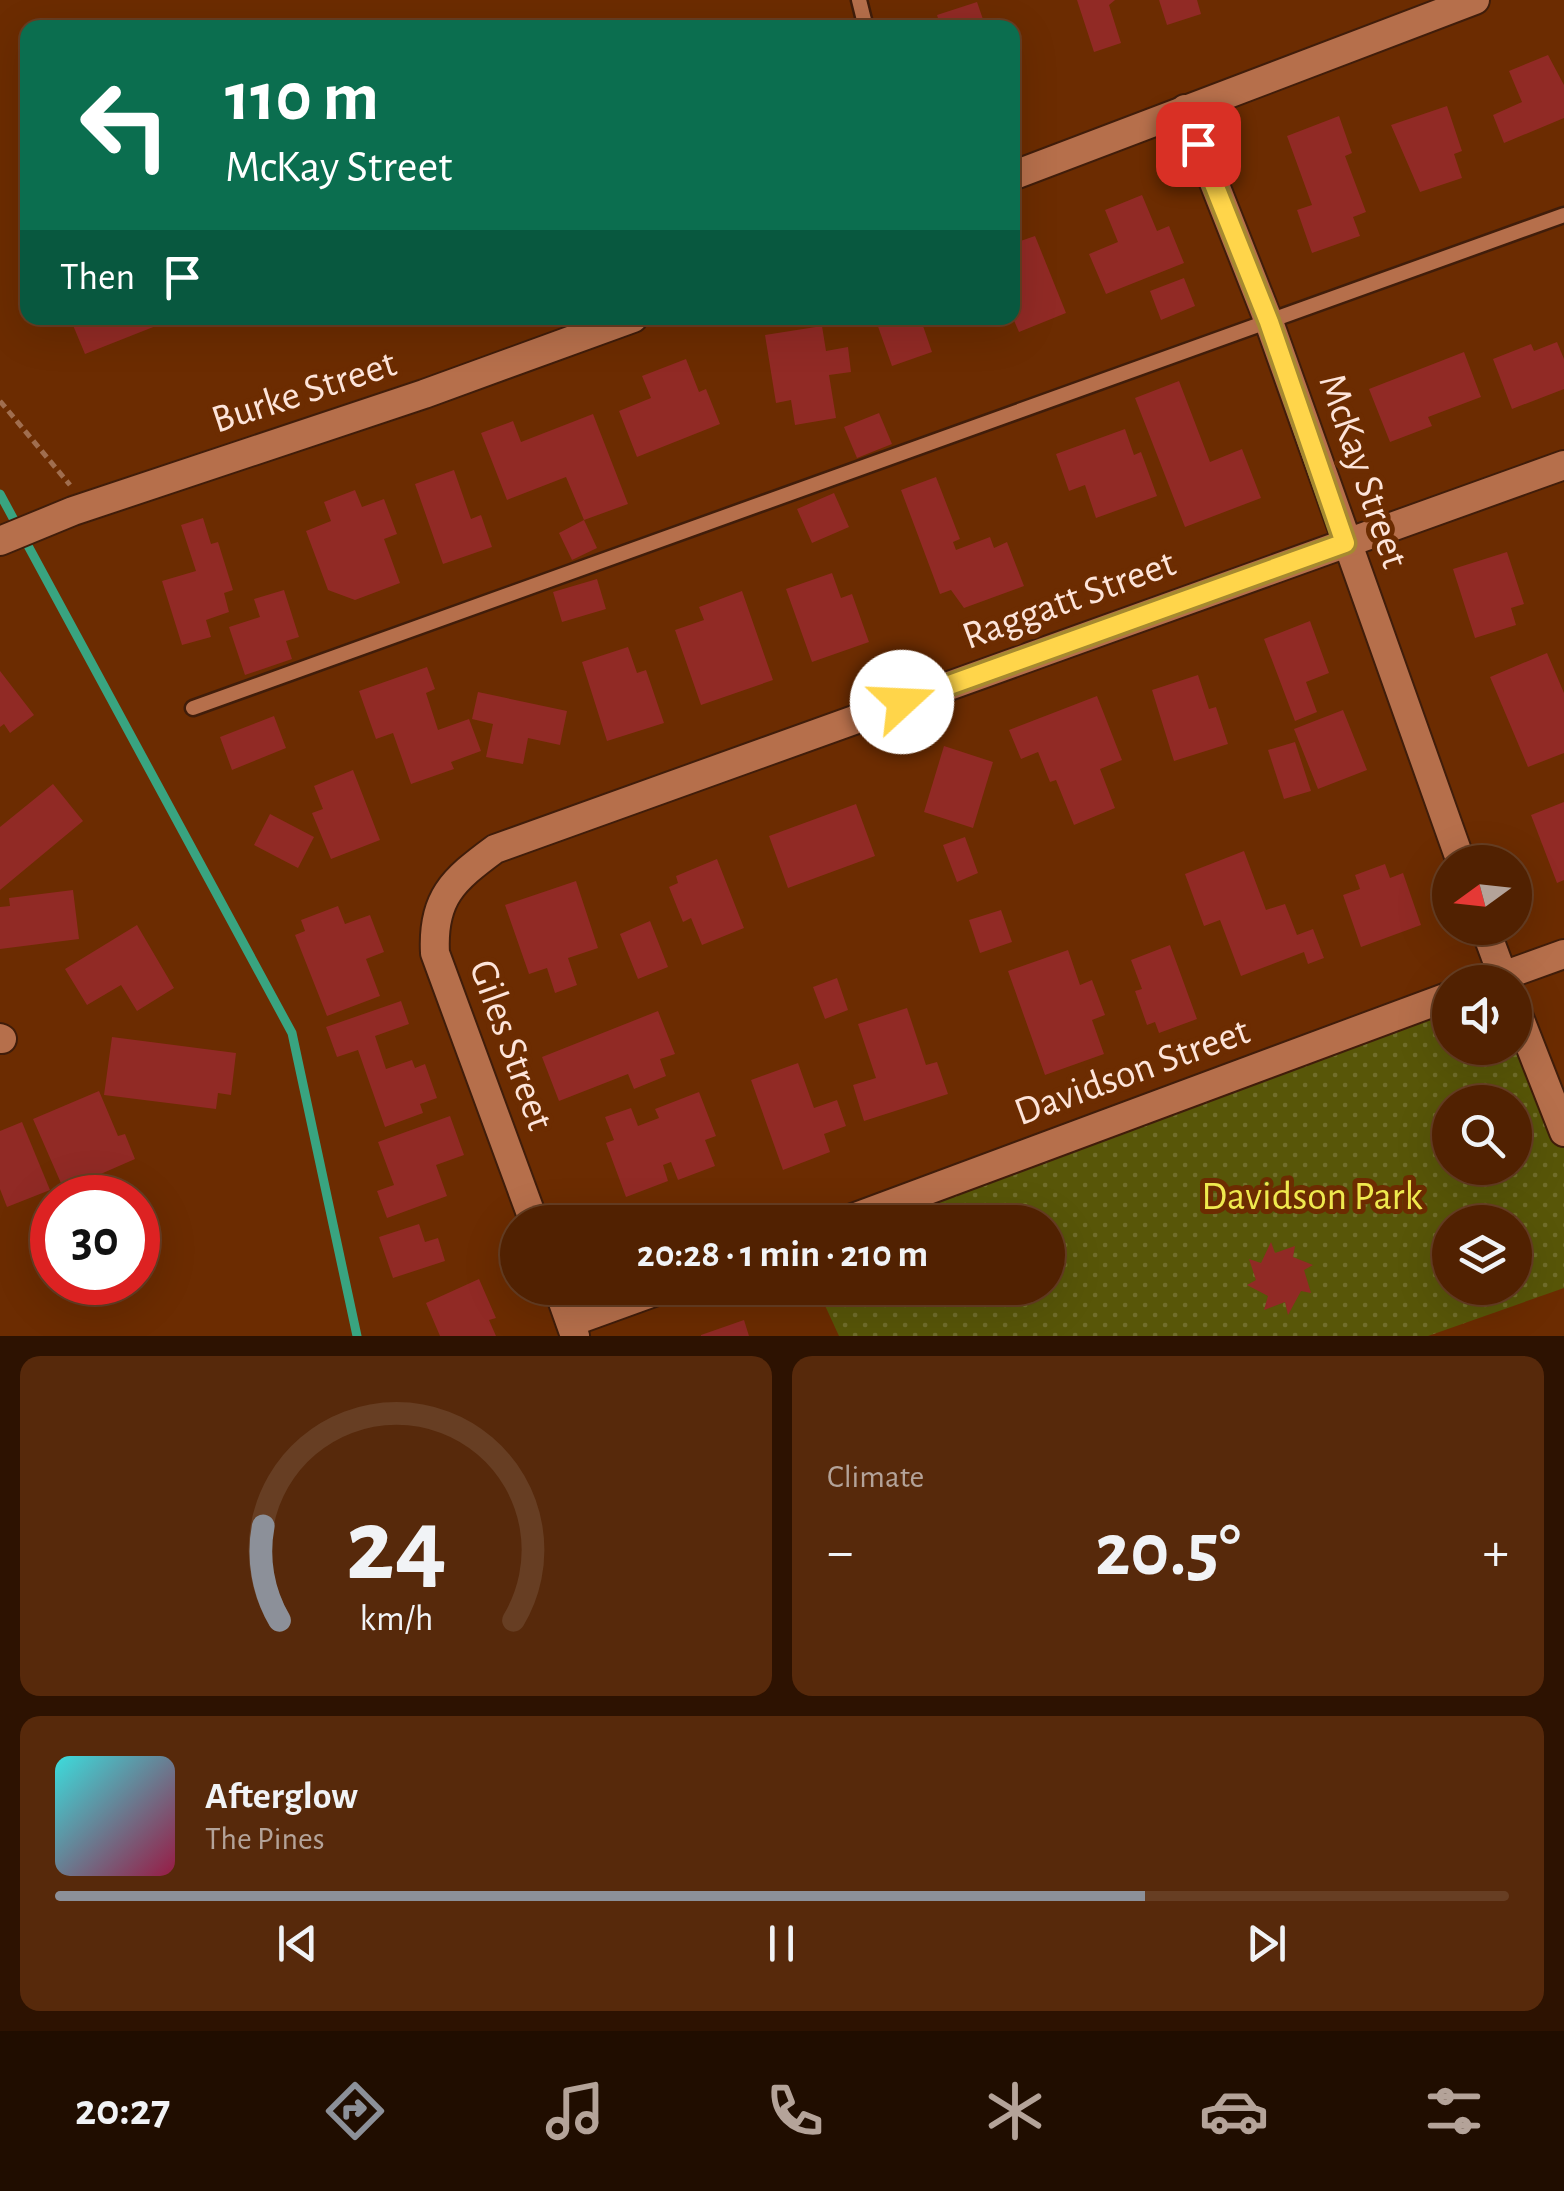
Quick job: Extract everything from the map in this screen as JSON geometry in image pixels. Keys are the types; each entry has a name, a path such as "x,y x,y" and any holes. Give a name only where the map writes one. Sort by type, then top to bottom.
{"street":[{"path":"1020,173 1474,0"},
{"name":"McKay Street","path":"1184,109 1269,322 1456,845"},
{"name":"Burke Street","path":"0,541 80,509 424,394 614,325"},
{"name":"Raggatt Street","path":"444,894 464,871 495,849 1564,465"},
{"name":"Giles Street","path":"444,894 433,923 434,954 528,1205"},
{"path":"1532,967 1564,954"},
{"name":"Davidson Street","path":"888,1205 1432,1003"},
{"path":"1532,1050 1564,1132"},
{"path":"564,1305 573,1329 627,1305"}],"lane":[{"path":"193,708 1564,215"}],"path":[{"path":"0,400 80,509"}],"green space":[{"name":"Davidson Park","path":"1432,1003 1432,1065 1532,1065 1532,1050 1564,1132 1564,1288 1532,1299 1532,1205 1432,1205 1432,1305 1516,1305 1428,1336 839,1336 825,1305 1065,1305 1065,1205 888,1205"}],"building":[{"path":"1077,0 1115,0 1109,5 1121,43 1094,52"},
{"path":"1159,0 1197,0 1201,14 1167,25"},
{"path":"977,2 983,20 939,20 937,15"},
{"path":"1548,55 1564,85 1564,118 1504,143 1493,115 1522,102 1509,71"},
{"path":"1447,106 1462,151 1454,154 1462,178 1420,192 1391,125"},
{"path":"1339,116 1352,153 1345,156 1366,212 1353,217 1360,236 1312,253 1297,210 1312,205 1287,136"},
{"path":"1142,195 1157,231 1169,226 1184,263 1106,294 1089,254 1118,242 1105,210"},
{"path":"1035,236 1066,313 1019,332 1016,325 1020,325 1020,241"},
{"path":"1184,278 1195,306 1161,320 1150,291"},
{"path":"73,325 158,325 85,354"},
{"path":"877,325 923,325 932,352 892,366"},
{"path":"822,326 826,351 848,347 851,372 829,375 836,418 795,425 791,400 776,403 765,335"},
{"path":"1557,342 1564,359 1564,389 1512,409 1493,359 1531,344 1534,351"},
{"path":"1464,352 1481,397 1428,417 1432,426 1390,442 1369,389"},
{"path":"686,359 699,392 706,389 720,424 637,457 619,411 651,398 642,376"},
{"path":"1179,381 1210,462 1242,449 1261,498 1185,527 1135,398"},
{"path":"879,413 892,444 857,458 844,427"},
{"path":"593,414 628,504 584,520 566,477 507,500 481,433 513,421 521,442"},
{"path":"1125,429 1134,455 1141,452 1157,496 1096,518 1085,485 1069,491 1056,454"},
{"path":"454,470 471,519 481,515 492,547 443,564 415,484"},
{"path":"936,477 960,539 953,542 956,550 990,537 994,548 1007,542 1024,586 964,608 951,590 940,594 901,490"},
{"path":"355,490 362,507 384,499 397,534 384,539 400,583 355,600 328,590 306,531 331,521 324,502"},
{"path":"834,493 849,527 812,543 797,509"},
{"path":"203,518 211,544 218,542 233,590 224,593 229,612 206,620 211,637 182,645 162,581 196,571 181,525"},
{"path":"584,520 597,548 572,560 559,533"},
{"path":"1507,552 1524,604 1511,608 1516,625 1475,638 1453,569"},
{"path":"832,573 841,598 852,594 869,642 812,662 786,589"},
{"path":"597,579 606,609 562,622 553,592"},
{"path":"284,590 299,637 286,641 292,659 245,675 229,627 260,617 254,599"},
{"path":"742,591 773,680 701,705 675,630 704,620 699,607"},
{"path":"1310,621 1329,673 1306,682 1317,712 1295,721 1264,639"},
{"path":"628,647 637,673 646,670 664,723 607,741 582,662"},
{"path":"1547,653 1564,693 1564,753 1528,767 1490,677"},
{"path":"427,667 435,689 426,693 438,730 469,719 481,751 451,762 454,769 411,784 393,733 376,739 359,691"},
{"path":"0,671 34,715 10,733 4,724 0,727"},
{"path":"1198,675 1209,709 1216,707 1228,744 1174,761 1152,690"},
{"path":"478,692 567,711 560,745 528,738 523,764 486,757 493,724 472,719"},
{"path":"1097,696 1122,760 1100,769 1115,808 1074,825 1056,780 1050,782 1038,752 1021,759 1009,730"},
{"path":"1343,710 1367,770 1318,789 1294,729"},
{"path":"274,716 286,748 232,770 220,737"},
{"path":"1295,742 1311,791 1284,799 1268,750"},
{"path":"944,746 993,762 973,828 924,812"},
{"path":"353,770 380,840 331,859 312,813 323,809 314,786"},
{"path":"53,784 83,821 0,890 0,827"},
{"path":"1564,802 1564,880 1557,883 1531,815"},
{"path":"856,804 875,856 788,888 769,836"},
{"path":"270,814 314,837 298,868 254,845"},
{"path":"965,837 978,873 957,882 943,845"},
{"path":"1244,851 1266,910 1285,904 1297,935 1313,929 1324,958 1308,964 1304,952 1241,976 1220,920 1204,926 1185,874"},
{"path":"717,859 744,928 702,945 691,918 683,922 669,887 678,883 676,876"},
{"path":"1385,864 1390,878 1403,873 1421,925 1361,947 1343,895 1360,889 1355,875"},
{"path":"576,881 598,948 568,958 577,985 555,993 547,968 529,974 505,905"},
{"path":"73,890 79,939 0,949 0,907 10,906 9,898"},
{"path":"338,906 345,924 370,915 384,952 366,959 380,996 327,1016 295,935 305,931 301,920"},
{"path":"1001,910 1012,942 980,953 969,920"},
{"path":"650,921 668,967 638,979 620,934"},
{"path":"137,925 174,988 137,1011 121,985 87,1005 65,969"},
{"path":"1170,945 1197,1019 1159,1033 1155,1022 1147,1025 1135,991 1142,989 1131,960"},
{"path":"1068,950 1080,985 1092,980 1105,1015 1092,1020 1104,1054 1045,1075 1008,971"},
{"path":"837,978 848,1010 825,1019 813,987"},
{"path":"401,1001 409,1024 375,1036 386,1069 412,1060 415,1068 425,1064 437,1098 420,1104 423,1113 385,1127 358,1050 337,1057 326,1027"},
{"path":"907,1008 926,1065 937,1062 948,1094 864,1121 853,1085 876,1078 858,1024"},
{"path":"658,1011 675,1054 660,1059 666,1076 634,1089 628,1074 559,1101 542,1057"},
{"path":"112,1037 236,1053 231,1095 218,1093 216,1109 104,1095"},
{"path":"798,1063 814,1108 837,1100 846,1126 824,1134 830,1152 783,1170 751,1080"},
{"path":"99,1091 118,1136 125,1134 135,1159 98,1175 57,1175 33,1119"},
{"path":"699,1092 716,1136 705,1140 715,1166 678,1180 671,1162 663,1165 668,1181 626,1197 606,1143 614,1140 605,1117 631,1108 638,1126 659,1118 655,1109"},
{"path":"450,1116 464,1155 436,1165 447,1196 387,1218 377,1191 394,1185 378,1142"},
{"path":"22,1122 44,1175 30,1175 30,1198 7,1207 0,1189 0,1131"},
{"path":"419,1224 425,1242 438,1238 445,1261 393,1278 379,1237"},
{"path":"1271,1242 1275,1253 1295,1246 1293,1257 1313,1265 1304,1270 1311,1293 1301,1291 1288,1315 1285,1302 1264,1310 1268,1296 1247,1285 1256,1280 1249,1259 1261,1263"},
{"path":"479,1279 496,1318 489,1320 496,1336 440,1336 426,1303"},
{"path":"744,1320 749,1336 701,1336 701,1335"}],"waterway":[{"path":"0,494 292,1033 357,1336"}],"route":[{"path":"902,702 1345,543 1269,322 1198,144"}]}
